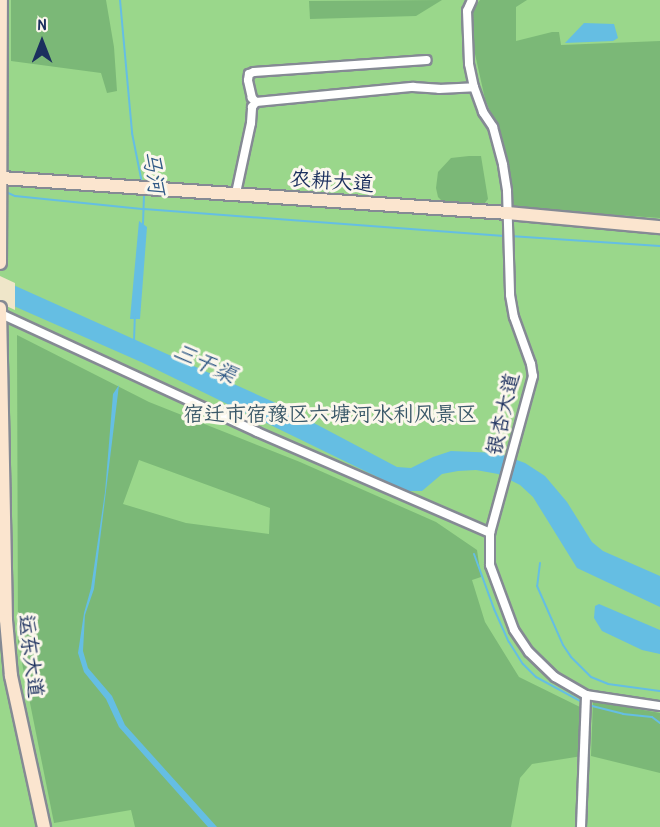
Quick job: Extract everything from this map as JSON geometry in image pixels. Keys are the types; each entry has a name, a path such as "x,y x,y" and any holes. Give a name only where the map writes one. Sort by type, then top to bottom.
{"main road":[{"path":"0,263 1,0"},
{"name":"农耕大道","path":"1,178 508,213 660,227"},
{"name":"运东大道","path":"0,308 6,620 11,676 44,827"},
{"name":"运东大道","path":"0,620 6,680 38,827"}],"street":[{"name":"银杏大道","path":"472,0 467,12 466,39 474,87 483,112 493,127 504,174 508,213 510,295 514,317 531,361 533,376 490,533 490,565 514,630 540,664 555,677 586,695 660,706"},
{"path":"256,102 252,98 248,80 249,74 254,72 427,60"},
{"path":"236,193 251,123 252,106 256,102 413,87 440,89 474,87"},
{"path":"0,313 257,432 490,533"},
{"path":"581,827 586,695"}],"green space":[{"name":"宿迁市宿豫区六塘河水利风景区","path":"0,0 660,0 660,827 0,827"},
{"path":"11,0 106,0 114,47 117,91 107,93 101,73 11,61"},
{"path":"442,0 416,16 310,19 309,1"},
{"path":"480,0 527,0 516,7 516,41 559,32 561,45 660,41 660,218 514,208 501,137 485,99 473,45 471,22 474,8"},
{"path":"481,156 488,199 484,204 443,202 438,197 436,188 438,172 451,158"},
{"path":"17,335 149,402 300,462 436,522 477,550 481,577 472,580 485,622 519,677 582,708 582,756 532,764 520,778 511,827 135,827 131,810 54,823 18,643","holes":["139,460 270,508 269,534 186,523 123,504"]},
{"path":"593,701 660,713 660,773 591,756"}],"water":[{"path":"584,23 614,24 618,38 613,41 565,43"},
{"path":"139,221 147,227 140,319 130,319"},
{"path":"0,279 278,404 397,467 411,468 451,451 498,453 525,463 545,476 567,502 592,542 603,551 660,576 660,607 577,568 533,497 520,485 498,474 476,470 458,471 442,474 422,491 406,491 141,362 0,300"},
{"path":"119,385 94,589 85,615 83,651 88,668 112,696 125,725 217,827 208,827 119,727 106,699 84,672 78,653 84,613 91,588 105,492 113,394"},
{"path":"599,604 660,630 660,654 642,650 602,631 594,618 595,606"}],"pier":[{"path":"0,276 15,283 15,310 0,303"}],"waterway":[{"name":"马河","path":"120,0 132,133 142,183"},
{"name":"马河","path":"143,224 144,191"},
{"path":"6,192 15,196 144,209 504,236"},
{"path":"510,236 660,246"},
{"name":"马河","path":"134,341 135,317"},
{"path":"474,554 494,609 509,642 523,664 536,677 582,702"},
{"path":"540,563 537,586 563,645 571,657 591,677 608,684 660,691"},
{"path":"592,706 623,714 652,717 660,723"}],"water label":[{"name":"三干渠","path":"205,363"}]}
